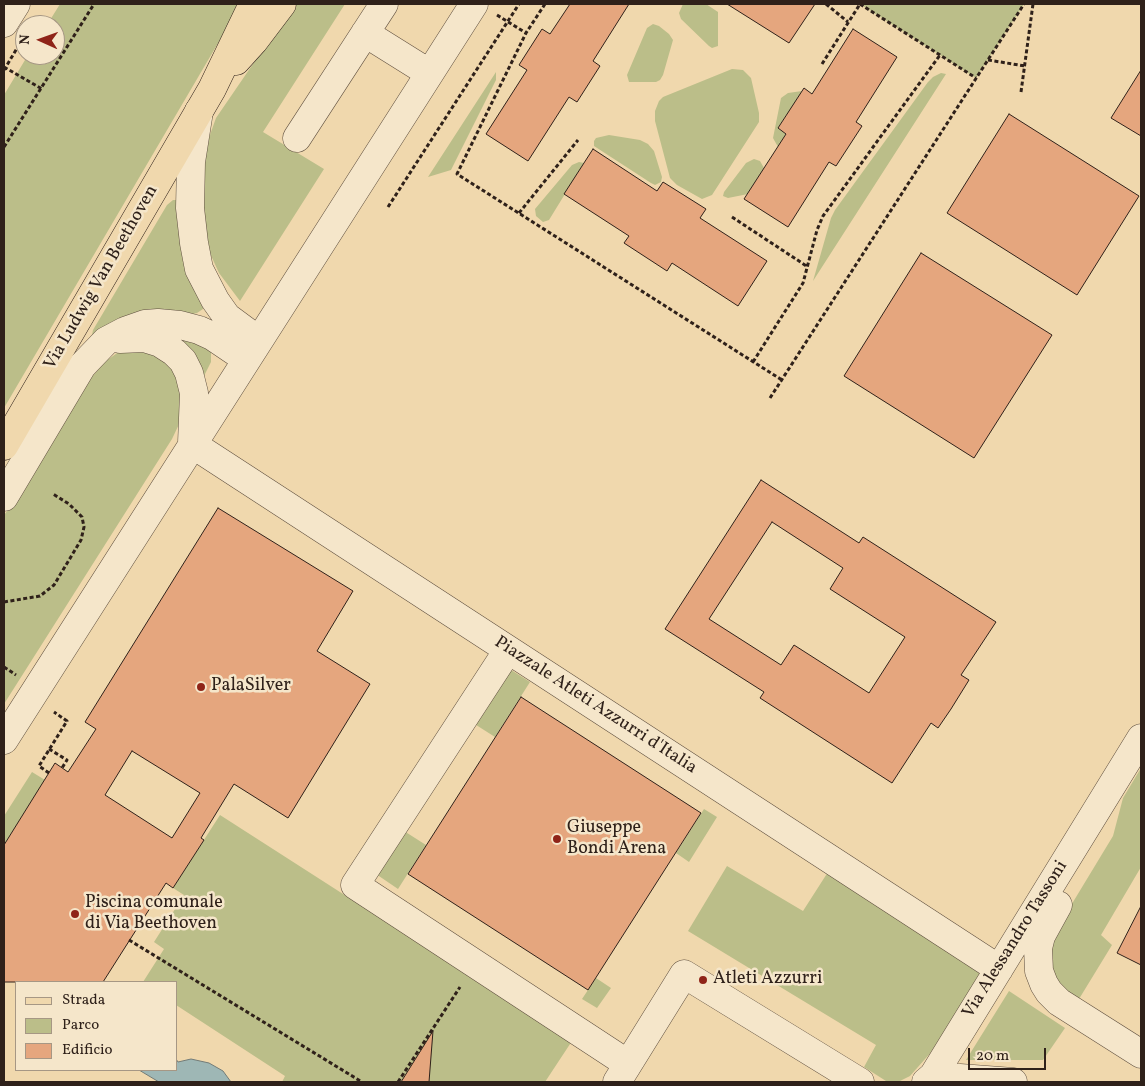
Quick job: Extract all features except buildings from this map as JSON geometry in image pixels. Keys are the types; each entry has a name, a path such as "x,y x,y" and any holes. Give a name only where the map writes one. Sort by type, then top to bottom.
{"main road":[{"name":"Via Ludwig Van Beethoven","path":"4,446 205,99 253,4"},
{"name":"Via Ludwig Van Beethoven","path":"205,99 254,41 282,4"}],"street":[{"path":"4,23 16,4"},
{"path":"298,138 384,4"},
{"path":"4,740 429,73 483,8"},
{"path":"365,33 429,73"},
{"name":"Via Ludwig Van Beethoven","path":"205,99 191,162 190,208 194,244 199,268 215,300 252,349"},
{"name":"Via Ludwig Van Beethoven","path":"4,497 82,366 106,341 144,324 158,323 180,325 199,330 252,349"},
{"name":"Via Ludwig Van Beethoven","path":"106,341 144,338 174,352 183,361 189,373 194,393 192,444"},
{"name":"Piazzale Atleti Azzurri d'Italia","path":"192,444 999,969"},
{"path":"508,650 355,885 622,1073 684,974 860,1082"},
{"name":"Via Alessandro Tassoni","path":"929,1079 1141,738"},
{"name":"Via Alessandro Tassoni","path":"1111,787 1099,838 1040,936 1038,948 1039,971 1044,984 1058,1002 1141,1054"},
{"name":"Via Alessandro Tassoni","path":"929,1079 1013,1082"}],"path":[{"path":"4,147 94,4"},
{"path":"388,206 519,4"},
{"path":"545,4 526,33 457,174 782,380"},
{"path":"826,4 848,22"},
{"path":"822,64 860,4 976,78"},
{"path":"770,398 1024,4"},
{"path":"1021,92 1033,4"},
{"path":"483,8 526,33"},
{"path":"15,52 4,68 42,89"},
{"path":"753,362 803,284 817,230 829,207 940,55"},
{"path":"988,60 1025,66"},
{"path":"519,213 578,140"},
{"path":"732,217 808,267"},
{"path":"4,602 40,596 54,585 81,540 84,528 82,517 69,504 53,494"},
{"path":"31,698 67,721 39,766 49,773"},
{"path":"49,749 67,760 62,768"},
{"path":"130,940 362,1082"},
{"path":"398,1082 463,983"}],"green space":[{"path":"60,4 241,4 4,408 4,95 22,65 65,65 65,15 53,15"},
{"path":"294,4 345,4 263,132 324,169 240,301 219,273 208,249 200,205 206,146 216,118"},
{"path":"683,4 706,4 718,12 718,46 712,48 709,46 681,19 679,13"},
{"path":"860,4 1024,4 976,78"},
{"path":"653,24 669,34 673,40 663,75 656,82 629,82 627,75 647,28"},
{"path":"732,69 743,70 751,78 759,113 759,122 712,195 702,199 677,185 670,178 655,121 655,111 663,97"},
{"path":"496,72 496,80 451,170 428,177"},
{"path":"941,73 946,74 813,281 835,210 928,82"},
{"path":"802,91 795,103 802,108 786,115 778,128 786,134 778,147 773,138 781,98 788,93"},
{"path":"609,135 640,140 648,144 654,151 662,177 661,182 655,185 651,183 594,146 596,138"},
{"path":"754,159 760,161 764,168 748,194 728,198 723,196 746,163"},
{"path":"579,162 584,163 549,220 543,222 536,216 535,209 572,165"},
{"path":"173,200 178,200 206,304 197,313 94,338 92,335 93,330 167,205"},
{"path":"177,333 211,349 211,362 203,378 170,335"},
{"path":"134,347 160,357 176,371 185,386 182,418 172,439 4,704 4,515 24,490 90,379 106,361 120,351"},
{"path":"508,668 530,682 495,737 473,723"},
{"path":"1141,768 1141,867 1101,935 1112,945 1079,999 1059,985 1047,945 1113,836 1123,798"},
{"path":"32,772 45,780 4,845 4,816"},
{"path":"704,809 717,817 689,862 676,853"},
{"path":"220,815 572,1041 545,1082 282,1082 285,1076 178,1006 178,981 144,981 164,949 154,942 184,895 173,888"},
{"path":"404,831 426,845 398,889 376,874"},
{"path":"727,866 803,911 828,872 984,969 933,1050 910,1076 898,1082 886,1081 864,1067 876,1045 688,931"},
{"path":"596,978 611,988 597,1008 582,999"},
{"path":"1009,991 1065,1028 1043,1060 966,1060"}],"water":[{"path":"191,1059 209,1063 223,1071 231,1082 159,1082 141,1071 178,1071 178,1062"}],"place":[{"name":"PalaSilver","path":"201,687"},
{"name":"Giuseppe Bondi Arena","path":"557,839"},
{"name":"Piscina comunale di Via Beethoven","path":"75,914"},
{"name":"Atleti Azzurri","path":"703,980"}]}
